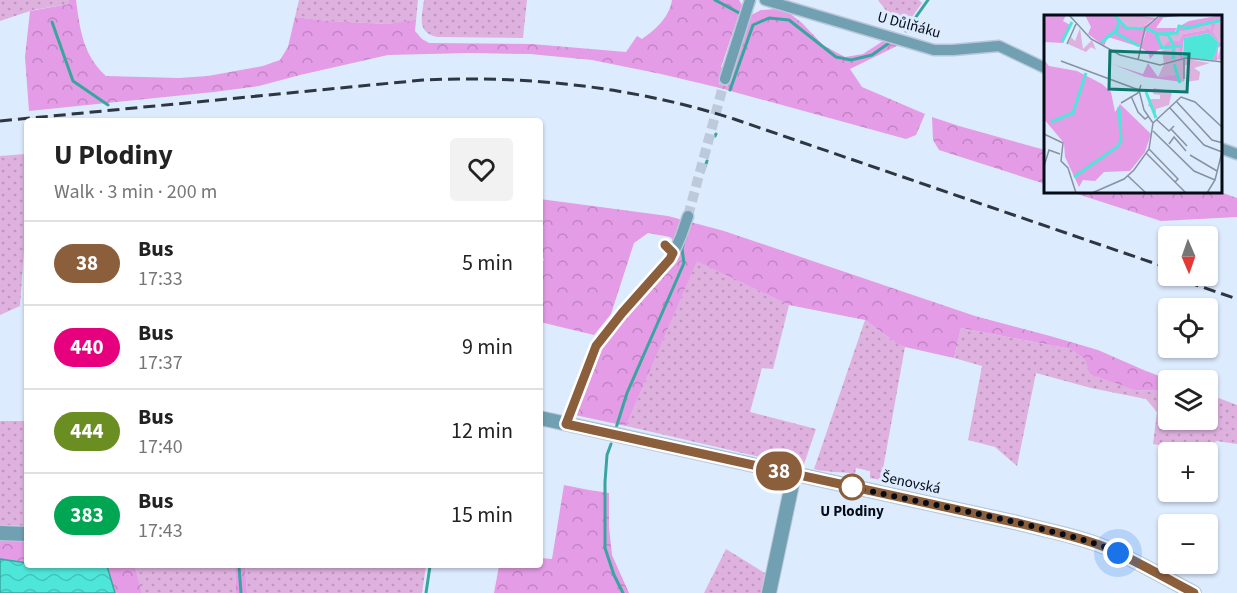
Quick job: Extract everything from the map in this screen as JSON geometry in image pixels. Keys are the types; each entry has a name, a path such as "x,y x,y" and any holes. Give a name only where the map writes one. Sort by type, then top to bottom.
{"street":[{"name":"U Důlňáku","path":"765,0 934,50 999,46 1044,68"},
{"path":"725,79 749,5"},
{"path":"1222,148 1237,154"},
{"path":"566,424 596,346 670,259 688,216"},
{"name":"Šenovská","path":"543,419 1079,538 1144,566 1194,593"},
{"path":"770,593 794,475"},
{"path":"0,533 24,534"}],"shaded area":[{"path":"0,0 69,0 69,4 33,10 0,21"},
{"path":"299,0 418,0 416,21 387,24 295,17"},
{"path":"424,0 527,0 523,38 430,35 423,28 422,23"},
{"path":"878,0 919,0 922,3 904,28 900,29"},
{"path":"24,154 24,249 20,306 0,315 0,156"},
{"path":"697,260 789,305 773,369 762,368 750,412 816,429 803,467 626,426"},
{"path":"865,320 905,347 881,480 870,478 870,471 856,468 855,474 814,469"},
{"path":"961,328 1071,349 1135,390 1158,391 1158,430 1218,430 1218,398 1237,405 1237,444 1216,441 1153,444 1157,412 1146,399 1091,388 1036,373 1017,466 995,447 968,440 982,366 954,358"},
{"path":"0,421 24,421 24,526 0,525"},
{"path":"726,549 765,573 761,593 704,593"},
{"path":"136,568 235,568 236,593 142,593"},
{"path":"245,568 426,568 422,593 247,593"}],"green space":[{"path":"69,0 76,0 81,32 87,51 106,76 179,78 208,76 263,66 280,60 288,47 295,17 387,24 416,20 415,31 429,43 532,44 626,52 637,36 642,39 661,22 672,0 739,0 742,5 721,67 732,71 747,17 761,10 776,9 788,12 823,45 845,57 863,54 883,41 899,45 850,69 862,87 925,114 916,135 906,139 716,87 592,60 530,54 468,53 388,55 259,86 29,111 25,57 30,11 69,4"},
{"path":"932,117 1044,150 1044,184 939,150 933,140"},
{"path":"1222,193 1237,198 1237,217 1161,221 1077,194"},
{"path":"543,199 668,216 724,231 975,316 1098,350 1158,375 1158,391 1135,390 1090,374 1085,359 1071,349 961,328 954,358 905,347 865,320 789,305 697,261 626,426 575,415 600,348 675,262 682,249 670,237 648,233 634,243 611,314 594,335 543,323"},
{"path":"564,485 609,493 612,555 629,593 494,593 499,568 543,568 543,558 552,559"},
{"path":"0,540 24,541 24,563 0,559"},
{"path":"108,568 136,568 142,593 115,593"},
{"path":"235,568 245,568 247,593 236,593"}],"water":[{"path":"0,559 24,563 24,568 108,568 115,593 0,593"}],"waterway":[{"path":"715,0 743,15"},
{"path":"906,31 928,0"},
{"path":"730,90 753,25 769,18 789,20 836,57 851,60 872,55 892,41"},
{"path":"52,22 73,81 108,105"},
{"name":"U Důlňáku","path":"703,172 707,161"},
{"path":"616,428 627,393 684,263 682,249 684,241"},
{"path":"611,444 607,455 605,482 605,548 623,593"},
{"path":"239,568 241,593"},
{"path":"426,593 430,568"}],"tunnel":[{"path":"688,216 725,79"}],"railway":[{"path":"31,118 423,80 501,79 619,91 734,119 1158,265"},
{"path":"0,121 24,119"},
{"path":"1199,286 1237,299"}],"bus line":[{"name":"38","path":"665,245 673,253 670,259 596,346 566,424 1079,538 1144,566 1194,593"}],"place":[{"name":"U Plodiny","path":"852,487"}],"route":[{"path":"852,487 1079,538 1118,553"}]}
